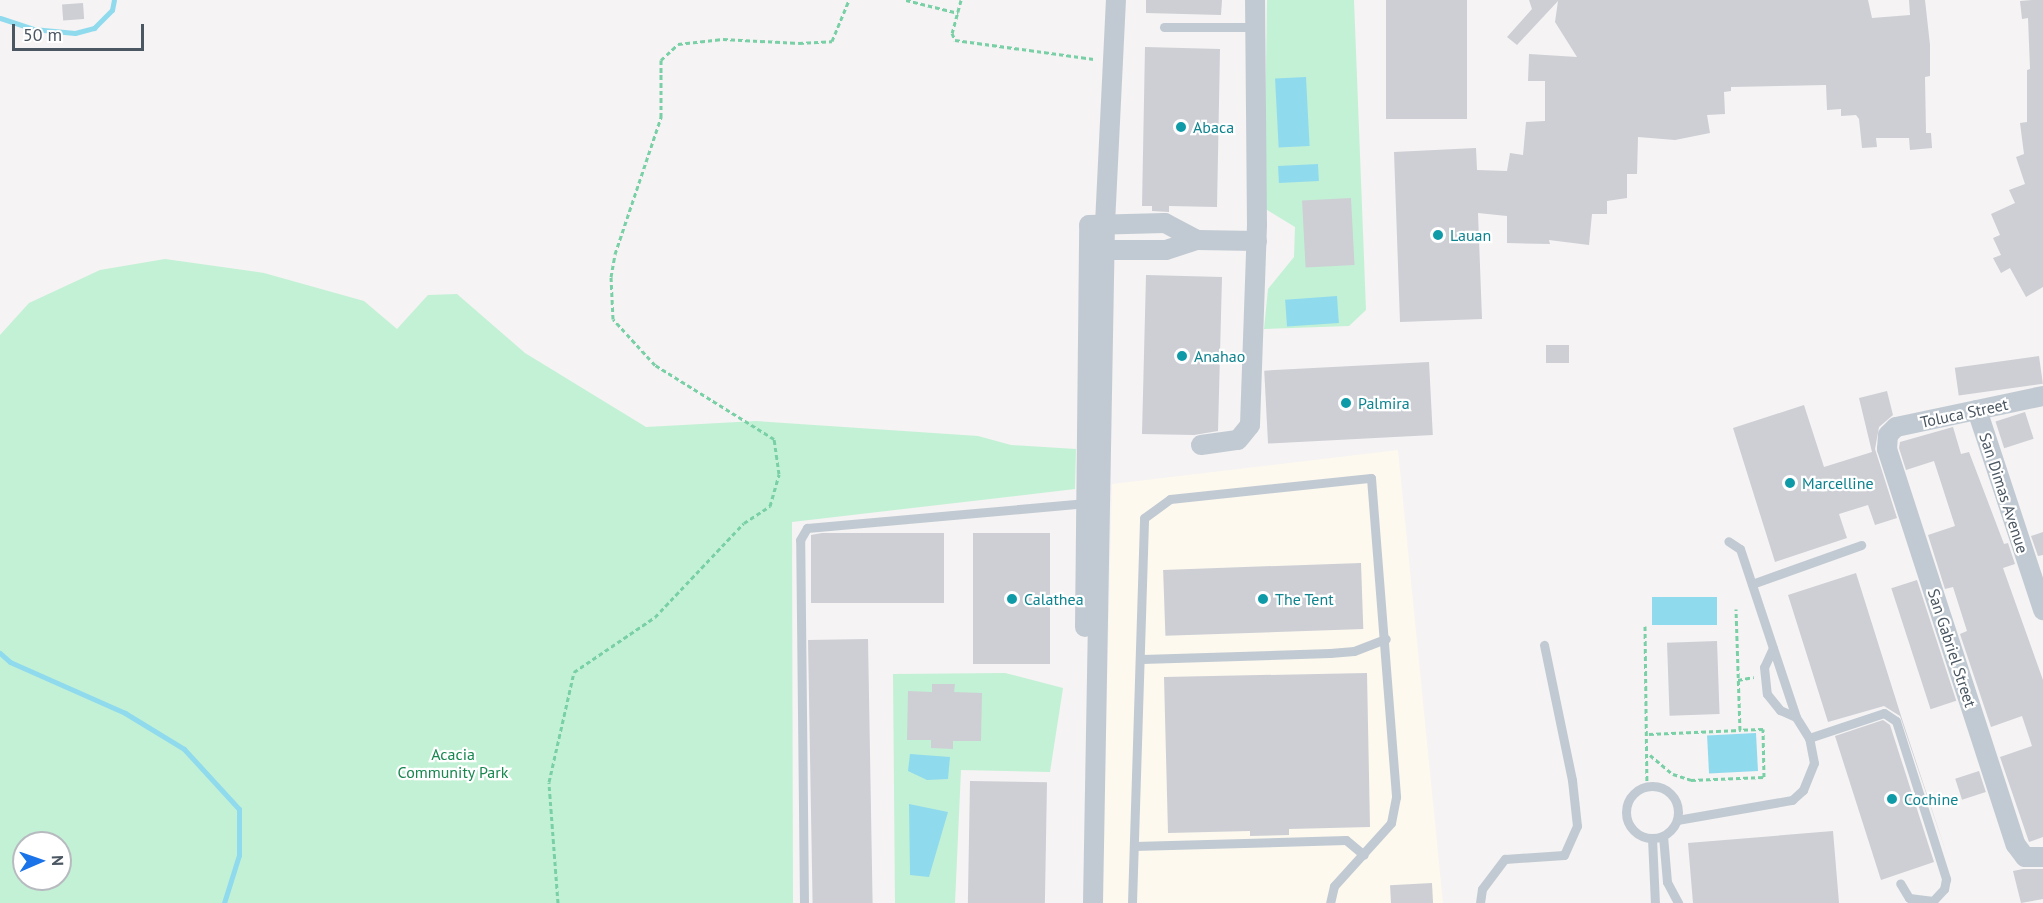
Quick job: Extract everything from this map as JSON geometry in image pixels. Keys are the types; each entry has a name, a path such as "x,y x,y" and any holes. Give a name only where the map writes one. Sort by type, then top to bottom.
{"street":[{"path":"1080,903 1091,656 1094,502 1105,224 1116,0"},
{"path":"1202,445 1238,440 1250,425 1257,241 1255,0"},
{"path":"1094,502 1089,225 1165,223 1197,240"},
{"path":"1104,250 1166,250 1197,240 1257,241"},
{"name":"Toluca Street","path":"1888,435 1896,427 2043,396"},
{"name":"San Dimas Avenue","path":"1977,410 2043,610"},
{"name":"San Gabriel Street","path":"1888,435 1887,449 1894,472 2016,845 2034,857"},
{"path":"1091,656 1093,903"}],"lane":[{"path":"1164,27 1255,27"},
{"path":"1132,903 1142,659 1144,518 1156,506 1170,499 1371,478 1386,639 1396,798 1391,824 1334,886 1330,903"},
{"path":"804,903 800,540 807,528 1094,502"},
{"path":"1677,820 1675,799 1658,786 1647,786 1631,796 1626,814 1634,831 1652,838 1663,836 1677,820 1792,800 1803,790 1812,770 1809,738 1796,717 1740,549 1728,542"},
{"path":"1752,584 1860,545"},
{"path":"1142,659 1330,653 1354,651 1386,639"},
{"path":"1480,903 1482,889 1505,860 1564,855 1577,826 1572,780 1544,645"},
{"path":"1773,648 1764,668 1767,694 1779,710 1796,717"},
{"path":"1809,738 1884,713 1896,721 1946,879 1944,889 1933,901 1909,898 1900,883"},
{"path":"1663,836 1667,882 1678,903"},
{"path":"1652,838 1655,903"},
{"path":"1134,846 1346,840 1364,855"}],"path":[{"path":"558,903 549,782 574,672 655,617 744,523 770,506 779,474 774,439 655,365 613,320 611,277 615,254 661,117 661,60 678,44 723,39 799,43 832,41 849,0"},
{"path":"906,0 958,13"},
{"path":"962,0 952,33 955,40 1114,62"},
{"path":"1736,609 1740,730"},
{"path":"1645,626 1650,755 1647,786"},
{"path":"1649,734 1763,729 1764,777 1690,780 1673,774 1650,755"}],"shaded area":[{"path":"1398,450 1443,903 1102,903 1112,484"}],"green space":[{"path":"1267,0 1354,0 1366,310 1349,326 1264,329 1268,289 1294,257 1295,227 1264,208"},
{"name":"Acacia Community Park","path":"165,259 264,273 364,301 397,329 428,295 457,294 525,353 646,427 756,421 978,436 1011,445 1076,449 1075,489 792,522 793,903 0,903 0,335 29,303 100,270"},
{"path":"1005,673 1063,688 1050,772 961,770 955,903 895,903 893,674"}],"water":[{"path":"1306,77 1310,146 1279,148 1275,79"},
{"path":"1318,164 1319,181 1279,183 1278,166"},
{"path":"1337,296 1339,323 1287,327 1285,300"},
{"path":"1652,597 1717,597 1717,625 1652,625"},
{"path":"1756,733 1758,771 1709,774 1707,736"},
{"path":"910,754 950,757 948,779 927,780 908,771"},
{"path":"909,804 948,812 929,877 910,875"}],"building":[{"path":"1146,0 1222,0 1221,15 1146,13"},
{"path":"1386,0 1467,0 1467,119 1386,119"},
{"path":"1529,0 1868,0 1872,18 1910,15 1909,0 1925,0 1930,45 1930,76 1925,77 1926,133 1931,133 1932,148 1910,150 1909,138 1876,138 1877,147 1862,148 1859,119 1856,115 1841,116 1841,109 1827,110 1826,85 1731,87 1731,91 1724,92 1725,114 1707,115 1710,133 1675,140 1638,137 1637,174 1627,174 1627,198 1607,201 1607,214 1592,214 1589,245 1549,240 1550,244 1507,243 1507,216 1478,213 1482,319 1400,322 1394,152 1476,148 1477,170 1507,171 1510,153 1523,155 1526,122 1545,121 1545,81 1528,81 1529,54 1577,57 1555,22 1558,1 1517,45 1507,37 1532,9"},
{"path":"2043,0 2043,287 2026,297 2010,268 2001,273 1993,258 2001,255 1993,238 2000,235 1991,214 2015,203 2009,190 2025,184 2016,157 2024,154 2020,123 2027,122 2027,70 2030,69 2028,18 2022,19 2020,1"},
{"path":"83,3 84,19 63,20 62,4"},
{"name":"Abaca","path":"1145,47 1220,49 1217,207 1169,206 1169,212 1152,211 1152,206 1142,206"},
{"path":"1351,198 1355,265 1306,267 1302,201"},
{"name":"Anahao","path":"1146,275 1222,277 1218,431 1194,435 1142,434"},
{"path":"1546,345 1569,345 1569,363 1546,363"},
{"path":"2039,356 2043,384 1959,396 1955,368"},
{"name":"Palmira","path":"1429,362 1433,435 1268,444 1264,371"},
{"name":"Marcelline","path":"1887,391 1893,415 1879,427 1875,449 1897,518 1875,525 1868,505 1839,514 1847,538 1775,562 1733,428 1804,405 1824,467 1872,452 1859,398"},
{"path":"2025,412 2034,439 2004,448 1996,422"},
{"path":"1953,427 1961,454 1969,452 2004,544 2008,543 2015,564 2003,568 2043,680 2043,837 2029,842 2000,757 2032,746 2022,716 1991,727 1960,634 1967,631 1953,587 1945,589 1928,535 1955,526 1934,461 1906,470 1899,448 1900,442"},
{"path":"2043,532 2043,555 2038,556 2031,536"},
{"path":"822,533 944,533 944,603 811,603 811,535"},
{"name":"Calathea","path":"973,533 1050,533 1050,664 973,664"},
{"name":"The Tent","path":"1361,563 1363,629 1165,636 1163,570"},
{"path":"1856,573 1948,858 1900,716 1884,706 1828,722 1788,595"},
{"path":"1917,580 1956,701 1931,709 1891,588"},
{"path":"868,639 873,903 813,903 808,640"},
{"path":"1717,641 1720,714 1670,716 1667,643"},
{"path":"1367,673 1370,827 1289,829 1289,835 1250,836 1250,831 1168,833 1164,677"},
{"path":"932,684 955,684 954,692 982,693 981,741 953,741 953,749 931,748 931,740 907,740 908,691 932,692"},
{"name":"Cochine","path":"1883,720 1890,725 1934,862 1881,880 1835,736"},
{"path":"1979,771 1986,792 1962,800 1955,779"},
{"path":"970,781 1047,782 1045,903 968,903"},
{"path":"1833,831 1839,903 1693,903 1688,843"},
{"path":"2043,869 2043,899 2021,903 2013,871"},
{"path":"1432,883 1433,903 1391,903 1390,885"}],"waterway":[{"path":"0,18 33,29 75,33 94,28 112,10 114,0"},
{"path":"0,653 10,662 125,713 184,749 239,809 239,855 224,903"}],"place":[{"name":"Abaca","path":"1181,127"},
{"name":"Lauan","path":"1438,235"},
{"name":"Anahao","path":"1182,356"},
{"name":"Palmira","path":"1346,403"},
{"name":"Marcelline","path":"1790,483"},
{"name":"Calathea","path":"1012,599"},
{"name":"The Tent","path":"1263,599"},
{"name":"Cochine","path":"1892,799"}]}
